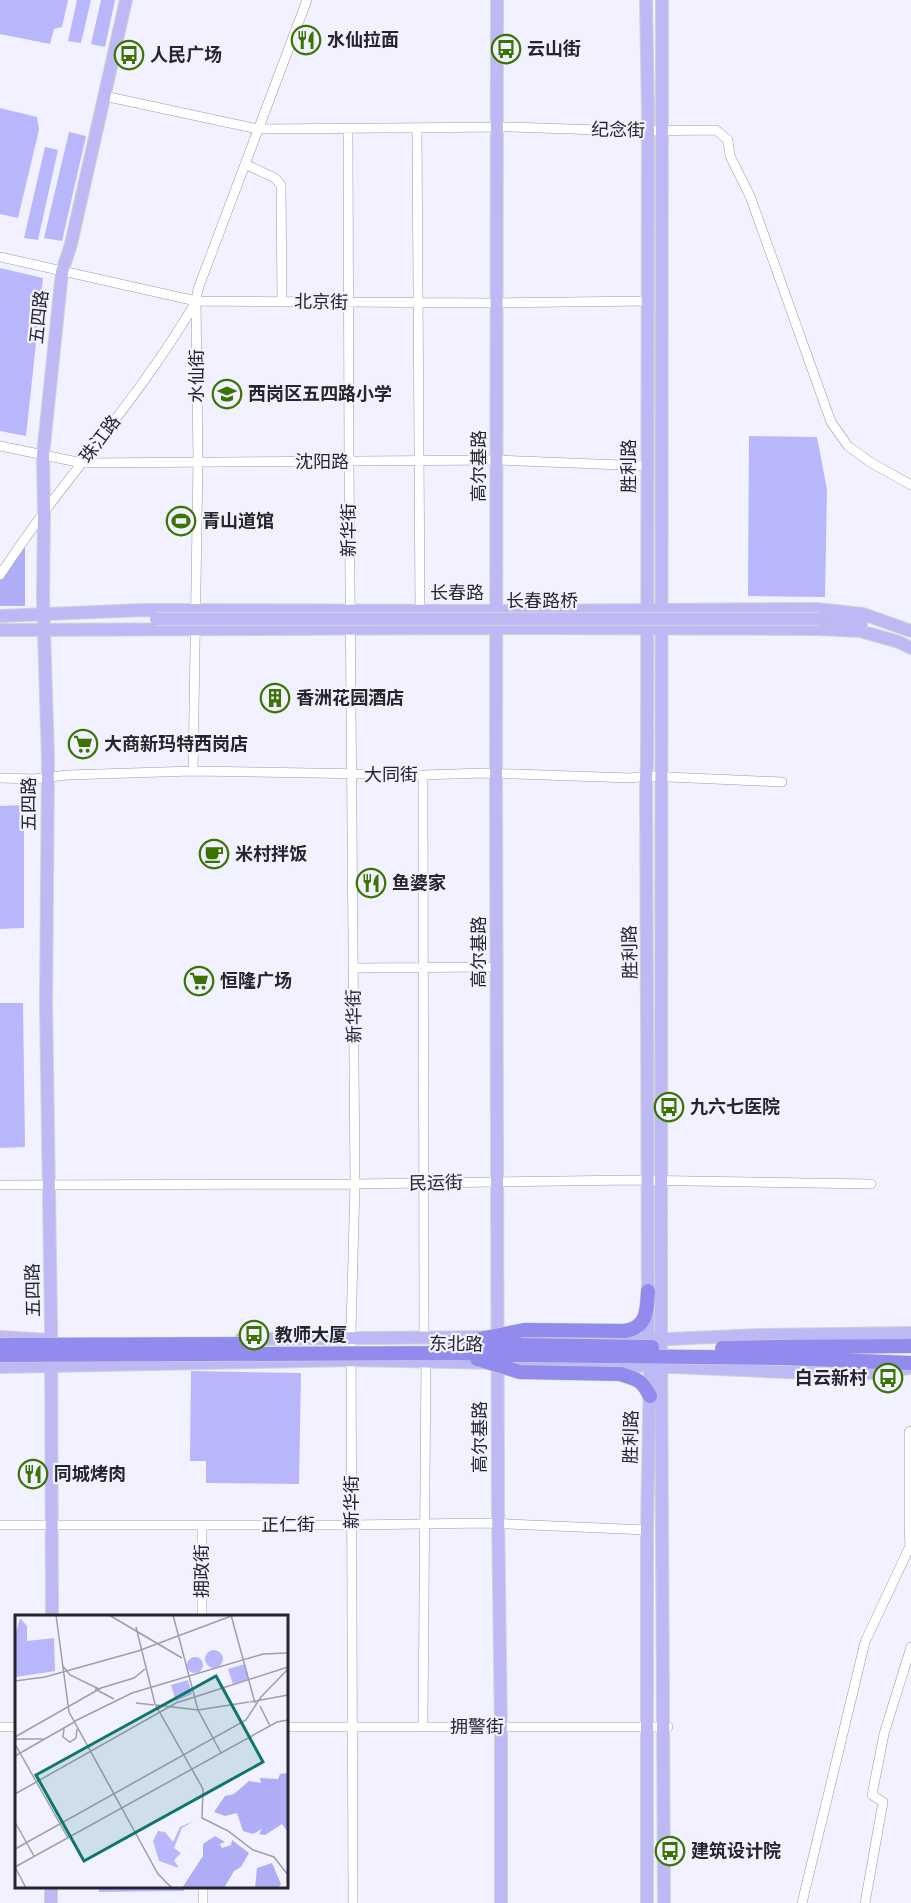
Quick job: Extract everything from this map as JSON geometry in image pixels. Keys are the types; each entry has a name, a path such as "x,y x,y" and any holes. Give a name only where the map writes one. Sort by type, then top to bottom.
{"highway":[{"path":"454,1348 524,1330 634,1330 643,1322 647,1309 648,1291"},
{"name":"东北路","path":"0,1345 454,1348 518,1355 781,1353 911,1346"},
{"path":"454,1348 520,1372 620,1374 638,1379 650,1396"},
{"name":"东北路","path":"0,1355 454,1348"},
{"name":"东北路","path":"781,1353 911,1363"}],"main road":[{"name":"五四路","path":"52,1615 43,455 62,272 71,244 126,0"},
{"name":"高尔基路","path":"497,0 497,1336 501,1903"},
{"name":"胜利路","path":"646,0 655,131 654,610 647,629 646,776 648,1291 655,1339"},
{"name":"胜利路","path":"662,0 647,301 647,466 654,610 660,629 662,1182 655,1339 665,1727 664,1903"},
{"name":"长春路","path":"0,616 126,610 817,609 863,615 911,631"},
{"path":"111,612 156,620"},
{"name":"长春路桥","path":"156,620 819,619 854,623 886,630 911,639"},
{"path":"111,629 156,620"},
{"name":"长春路","path":"0,630 818,629 860,631 911,648"},
{"name":"东北路","path":"0,1337 51,1340 497,1336 655,1339 911,1333"},
{"name":"东北路","path":"0,1367 352,1360 656,1367 853,1376 911,1368"},
{"name":"胜利路","path":"648,1903 647,1530 650,1396 656,1367"}],"street":[{"name":"水仙街","path":"193,771 198,462 196,301 198,289 307,0"},
{"name":"纪念街","path":"104,96 258,129 716,130 728,140 730,156 750,196 831,422 848,446 870,462 911,485"},
{"name":"新华街","path":"348,129 355,1184 351,1339 353,1903"},
{"path":"417,129 420,610"},
{"path":"245,164 275,178 281,185 282,302"},
{"name":"北京街","path":"0,257 196,301 348,303 647,301"},
{"name":"珠江路","path":"0,575 44,512 177,334 196,301"},
{"name":"沈阳路","path":"0,446 82,463 349,463 497,460 647,466"},
{"name":"大同街","path":"0,778 193,771 351,775 497,774 631,778 646,776 782,782"},
{"path":"423,775 424,1338"},
{"path":"353,968 497,968"},
{"name":"民运街","path":"0,1185 497,1182 871,1184"},
{"path":"423,1720 426,1362"},
{"path":"802,1903 865,1642 910,1546 909,1432 911,1431"},
{"name":"正仁街","path":"0,1525 498,1523 647,1530"},
{"name":"拥政街","path":"202,1525 202,1615"},
{"path":"865,1903 883,1802 872,1795 884,1734 911,1647"},
{"name":"拥警街","path":"288,1727 665,1727"}],"shaded area":[{"path":"0,0 68,0 62,27 54,29 50,44 0,34"},
{"path":"77,0 91,0 81,43 68,41"},
{"path":"101,0 115,0 105,47 91,44"},
{"path":"0,108 37,117 39,130 18,218 0,214"},
{"path":"69,132 86,136 62,241 44,238"},
{"path":"45,147 58,150 38,240 24,238"},
{"path":"0,268 43,278 26,436 0,431"},
{"path":"749,436 817,437 827,490 825,597 748,596"},
{"path":"25,546 25,606 0,606 0,580"},
{"path":"24,805 24,928 0,929 0,806"},
{"path":"0,1003 23,1003 25,1147 0,1148"},
{"path":"191,1371 301,1373 299,1484 206,1483 206,1461 190,1461"},
{"path":"99,1888 184,1888 184,1891 99,1892"}],"place":[{"name":"水仙拉面","path":"306,40"},
{"name":"云山街","path":"506,49"},
{"name":"人民广场","path":"129,55"},
{"name":"西岗区五四路小学","path":"227,394"},
{"name":"青山道馆","path":"181,521"},
{"name":"香洲花园酒店","path":"275,698"},
{"name":"大商新玛特西岗店","path":"83,744"},
{"name":"米村拌饭","path":"214,854"},
{"name":"鱼婆家","path":"371,883"},
{"name":"恒隆广场","path":"199,981"},
{"name":"九六七医院","path":"669,1107"},
{"name":"教师大厦","path":"254,1335"},
{"name":"白云新村","path":"888,1378"},
{"name":"同城烤肉","path":"33,1474"},
{"name":"建筑设计院","path":"670,1851"}]}
